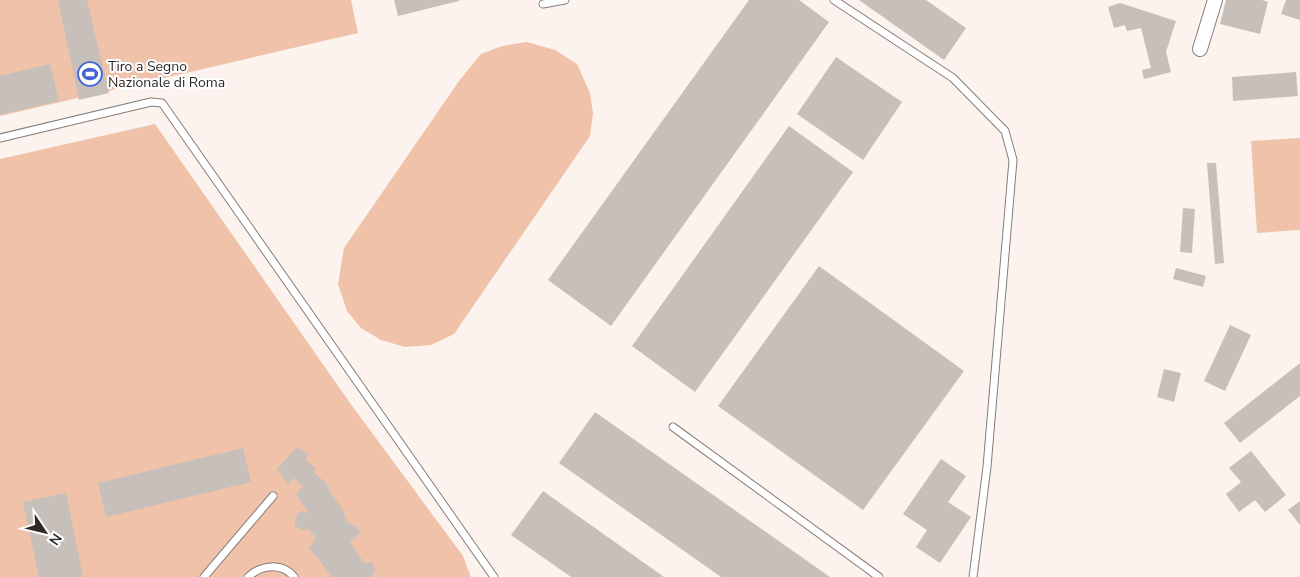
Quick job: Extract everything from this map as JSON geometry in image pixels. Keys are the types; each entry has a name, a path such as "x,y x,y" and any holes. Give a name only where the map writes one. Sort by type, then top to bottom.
{"street":[{"path":"1200,50 1215,0"}],"lane":[{"path":"543,4 565,0"},
{"path":"834,0 953,78 1005,131 1013,160 987,467 974,577"},
{"path":"0,138 151,102 162,103 494,577"},
{"path":"673,427 879,577"},
{"path":"204,577 273,496"},
{"path":"248,577 257,570 269,566 286,570 294,577"}],"shaded area":[{"name":"Tiro a Segno Nazionale di Roma","path":"0,0 351,0 358,33 0,116"},
{"path":"527,42 555,50 577,64 590,93 593,113 590,136 454,334 431,345 405,347 381,340 361,328 347,311 338,284 344,248 459,81 481,54 502,46"},
{"path":"155,124 350,403 463,556 471,577 0,577 0,159"},
{"path":"1300,138 1300,230 1257,233 1251,141"}],"building":[{"path":"58,0 87,0 109,93 79,100"},
{"path":"394,0 459,0 459,1 398,16"},
{"path":"749,0 799,0 829,22 611,326 548,280"},
{"path":"859,0 926,0 966,28 944,60"},
{"path":"1226,0 1262,0 1268,2 1260,34 1220,24"},
{"path":"1286,0 1300,0 1300,20 1281,14"},
{"path":"1120,3 1176,21 1166,52 1171,72 1144,79 1142,70 1151,68 1141,28 1127,31 1125,25 1114,28 1108,7"},
{"path":"836,57 902,102 863,160 797,114"},
{"path":"50,64 59,101 0,115 0,76"},
{"path":"1296,72 1298,96 1233,101 1232,77"},
{"path":"789,126 853,172 695,392 632,346"},
{"path":"1207,163 1216,163 1224,263 1215,264"},
{"path":"1183,208 1195,209 1192,253 1180,252"},
{"path":"819,266 964,371 863,510 718,406"},
{"path":"1176,268 1206,276 1203,287 1173,279"},
{"path":"1230,325 1251,335 1225,391 1204,381"},
{"path":"1300,363 1300,396 1240,443 1224,423"},
{"path":"1164,369 1181,373 1174,402 1157,397"},
{"path":"595,412 830,577 721,577 559,463"},
{"path":"297,447 309,455 305,459 316,469 315,473 327,484 330,492 343,510 347,521 357,528 360,533 350,542 364,563 372,562 374,564 375,571 372,577 331,577 322,563 309,549 316,538 309,529 302,530 295,526 295,519 298,513 301,511 309,513 296,495 303,486 294,478 288,485 277,469"},
{"path":"243,448 251,482 106,517 98,483"},
{"path":"1251,451 1286,495 1265,512 1255,500 1239,512 1226,494 1241,482 1229,468"},
{"path":"941,459 966,476 948,502 971,517 940,563 916,547 927,530 903,514"},
{"path":"543,491 664,577 571,577 511,535"},
{"path":"66,493 83,577 39,577 23,502"},
{"path":"1300,501 1300,525 1288,510"}],"place":[{"name":"Tiro a Segno Nazionale di Roma","path":"90,74"}]}
